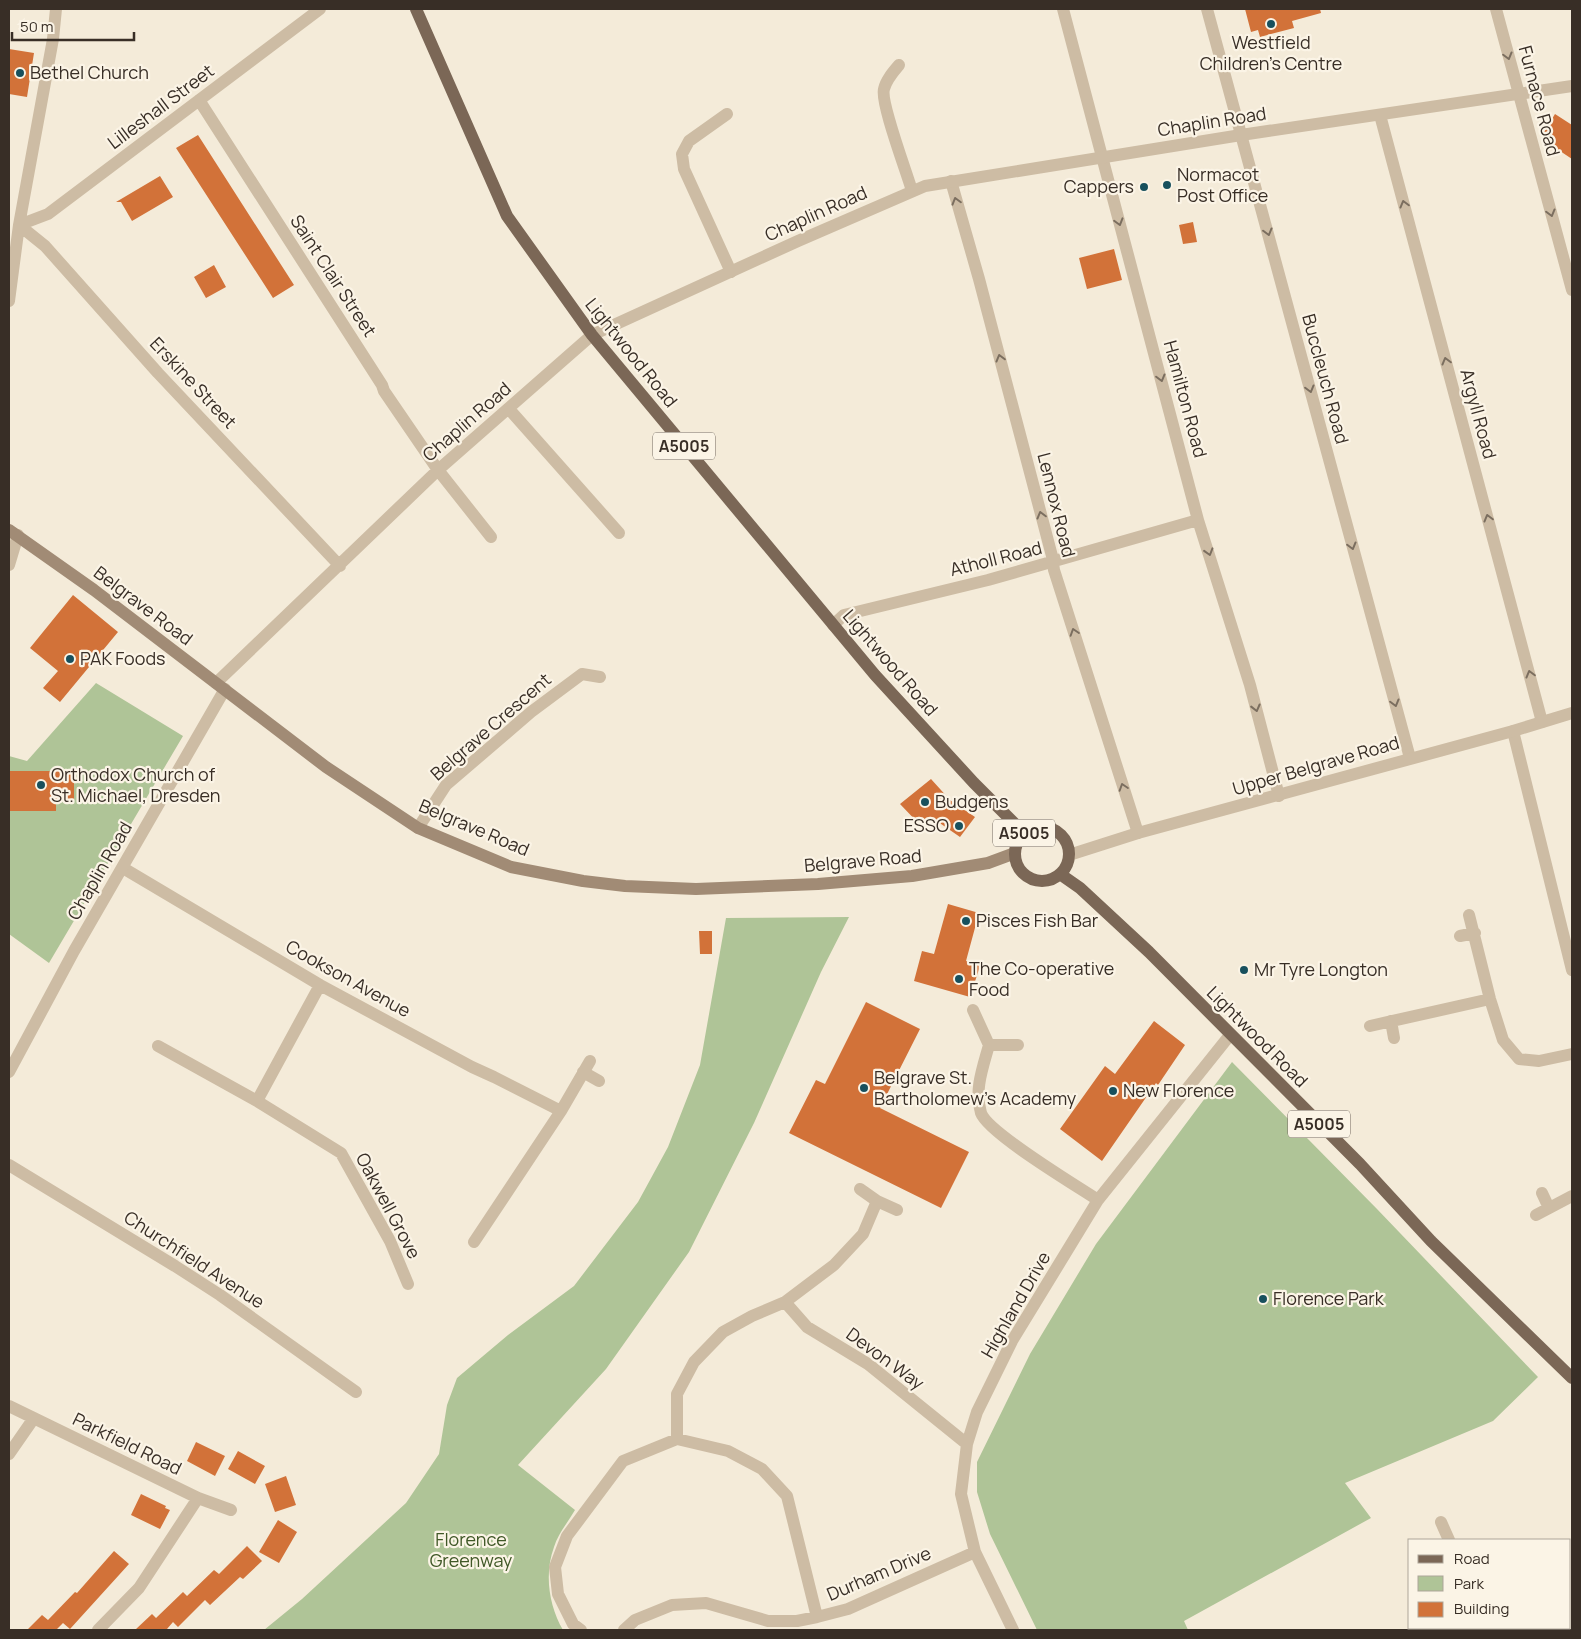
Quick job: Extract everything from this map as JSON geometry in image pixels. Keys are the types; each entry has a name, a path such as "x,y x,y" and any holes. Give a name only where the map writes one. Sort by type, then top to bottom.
{"main road":[{"name":"Lightwood Road","path":"416,9 507,216 592,335 875,675 974,784 1024,833"},
{"name":"Belgrave Road","path":"14,533 94,590 326,767 418,828 511,867 608,884 696,889 818,884 912,876 988,863 1015,853"},
{"name":"A5005","path":"1036,827 1051,828 1059,832 1066,840 1069,855 1067,864 1060,874 1052,879 1044,880 1029,877 1022,871 1017,864 1015,853 1018,842 1024,833 1036,827"},
{"name":"Lightwood Road","path":"1060,874 1080,888 1149,952 1360,1164 1431,1241 1572,1378"}],"street":[{"path":"9,301 19,225 53,39 56,9"},
{"name":"Lilleshall Street","path":"19,225 48,214 320,9"},
{"name":"Hamilton Road","path":"1063,9 1198,520 1250,686 1279,796"},
{"name":"Buccleuch Road","path":"1207,9 1410,758"},
{"name":"Furnace Road","path":"1496,9 1572,290"},
{"path":"899,65 883,90 887,112 912,190"},
{"name":"Chaplin Road","path":"9,1072 74,951 123,868 173,777 221,686 438,470 592,335 912,190 925,186 1242,135 1572,86"},
{"name":"Saint Clair Street","path":"199,100 382,385 384,391 438,470 491,537"},
{"path":"727,114 690,141 682,154 684,169 732,272"},
{"name":"Argyll Road","path":"1380,115 1542,722"},
{"name":"Lennox Road","path":"951,182 979,279 1054,570 1138,833"},
{"name":"Erskine Street","path":"19,225 45,246 158,373 340,566"},
{"path":"509,409 619,533"},
{"name":"Atholl Road","path":"833,625 844,615 1053,562 1198,520"},
{"path":"9,565 14,533"},
{"name":"Belgrave Crescent","path":"418,828 446,785 531,712 582,674 600,677"},
{"name":"Upper Belgrave Road","path":"1069,855 1138,833 1279,796 1572,713"},
{"path":"1513,731 1572,970"},
{"name":"Cookson Avenue","path":"123,868 320,985 472,1067 494,1076 561,1111"},
{"path":"1469,915 1490,999 1503,1040 1519,1059 1539,1061 1572,1054"},
{"path":"1460,936 1474,933"},
{"path":"258,1101 320,985"},
{"path":"1370,1026 1490,999"},
{"path":"973,1010 988,1045 978,1091 982,1115 1002,1136 1098,1200"},
{"path":"1391,1021 1394,1038"},
{"name":"Highland Drive","path":"1013,1630 975,1552 961,1494 967,1444 978,1412 1012,1341 1098,1200 1230,1035"},
{"path":"988,1045 1018,1044"},
{"name":"Oakwell Grove","path":"158,1046 258,1101 341,1153 390,1241 408,1284"},
{"path":"474,1242 561,1111 586,1066 599,1081"},
{"name":"Churchfield Avenue","path":"9,1165 176,1266 356,1392"},
{"path":"860,1189 877,1202 897,1210"},
{"path":"1542,1193 1549,1208"},
{"path":"1536,1215 1572,1196"},
{"path":"677,1439 677,1394 694,1362 723,1332 752,1316 784,1302 834,1265 863,1234 877,1202"},
{"name":"Devon Way","path":"784,1302 808,1327 868,1364 967,1444"},
{"name":"Parkfield Road","path":"9,1406 198,1498 231,1510"},
{"path":"9,1454 34,1418"},
{"path":"581,1630 573,1624 558,1594 554,1567 567,1536 624,1461 677,1439 728,1451 762,1469 787,1496 817,1618"},
{"path":"98,1630 139,1588 198,1498"},
{"path":"1442,1522 1448,1539"},
{"name":"Durham Drive","path":"624,1630 635,1620 672,1605 698,1603 706,1603 768,1621 797,1621 817,1618 848,1609 975,1552"}],"green space":[{"path":"96,683 183,736 49,963 9,934 9,756 27,761"},
{"name":"Florence Greenway","path":"849,917 821,972 754,1123 689,1252 606,1369 518,1465 575,1510 556,1542 549,1568 551,1600 563,1630 264,1630 302,1599 406,1503 439,1454 447,1405 457,1378 508,1335 574,1286 638,1202 668,1147 700,1065 726,918"},
{"name":"Florence Park","path":"1232,1062 1377,1209 1538,1377 1493,1421 1345,1483 1371,1518 1184,1621 1188,1630 1037,1630 990,1534 977,1492 977,1462 1030,1354 1096,1244"}],"building":[{"name":"Westfield Children's Centre","path":"1245,9 1320,9 1321,13 1292,21 1294,28 1260,37 1258,30 1251,32"},
{"name":"Bethel Church","path":"9,49 34,53 27,97 9,94"},
{"path":"1555,114 1572,125 1572,159 1551,145 1555,140 1544,132"},
{"path":"198,135 294,285 273,298 176,148"},
{"path":"160,176 173,197 132,221 121,202 116,202"},
{"path":"1193,222 1197,242 1183,244 1179,225"},
{"path":"1114,249 1122,280 1087,289 1079,258"},
{"path":"214,265 226,287 206,298 194,277"},
{"name":"PAK Foods","path":"73,595 118,632 60,702 43,688 58,671 30,648"},
{"name":"Orthodox Church of St. Michael, Dresden","path":"9,771 74,771 74,799 56,799 56,811 9,811"},
{"path":"931,779 950,800 975,817 960,837 931,817 921,826 900,804"},
{"path":"948,904 979,913 966,961 980,966 970,997 914,981 922,951 934,954"},
{"path":"699,931 712,931 712,954 700,954"},
{"path":"866,1002 920,1029 880,1108 969,1152 941,1208 789,1133 816,1080 825,1084"},
{"name":"New Florence","path":"1154,1021 1185,1045 1102,1161 1060,1129 1105,1066 1115,1074"},
{"path":"196,1442 225,1456 215,1476 187,1461"},
{"path":"238,1451 265,1466 255,1484 228,1469"},
{"path":"286,1476 296,1505 275,1512 265,1484"},
{"path":"141,1494 166,1506 165,1508 170,1510 160,1529 131,1515"},
{"path":"278,1520 297,1532 279,1563 259,1552"},
{"path":"247,1546 262,1561 243,1579 240,1577 210,1605 205,1600 178,1627 173,1622 168,1630 135,1630 152,1614 156,1618 183,1592 187,1596 214,1570 219,1574"},
{"path":"114,1551 129,1564 70,1629 63,1623 58,1630 27,1630 42,1615 48,1620 75,1592 77,1593"}],"place":[{"name":"Westfield Children's Centre","path":"1271,24"},
{"name":"Bethel Church","path":"20,73"},
{"name":"Normacot Post Office","path":"1167,185"},
{"name":"Cappers","path":"1144,187"},
{"name":"PAK Foods","path":"70,659"},
{"name":"Orthodox Church of St. Michael, Dresden","path":"41,785"},
{"name":"Budgens","path":"925,802"},
{"name":"ESSO","path":"959,826"},
{"name":"Pisces Fish Bar","path":"966,921"},
{"name":"Mr Tyre Longton","path":"1244,970"},
{"name":"The Co-operative Food","path":"959,979"},
{"name":"Belgrave St. Bartholomew's Academy","path":"864,1088"},
{"name":"New Florence","path":"1113,1091"},
{"name":"Florence Park","path":"1263,1299"}]}
